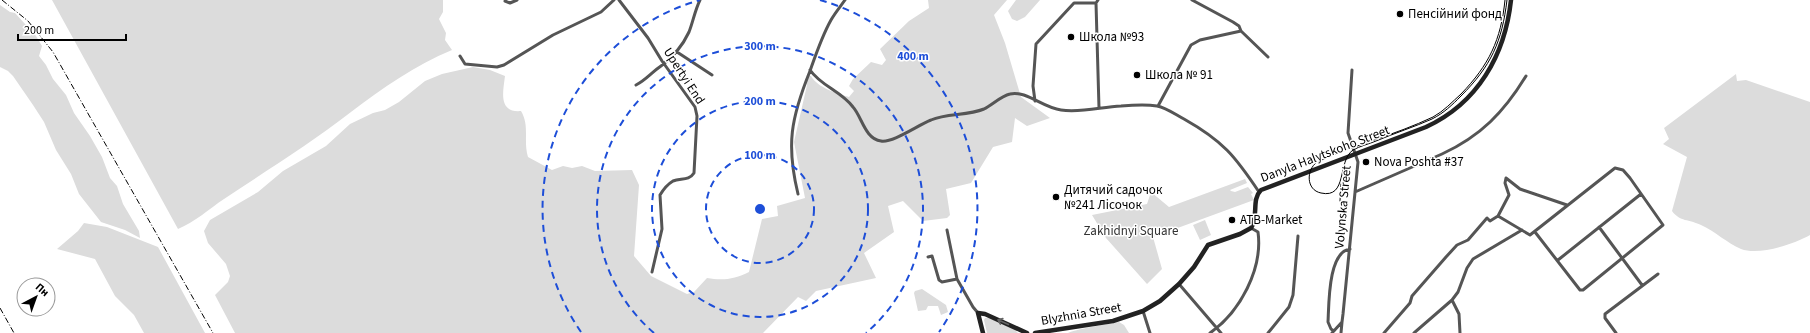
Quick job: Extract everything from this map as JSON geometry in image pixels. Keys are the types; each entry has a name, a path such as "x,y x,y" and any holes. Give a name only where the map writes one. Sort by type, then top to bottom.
{"street":[{"path":"505,1 510,3 517,0"},
{"path":"460,56 465,64 497,67 504,65 553,35 600,12 614,0"},
{"name":"Upertyi End","path":"619,0 648,38 695,106 697,116 696,162 694,173 692,177 674,180 660,195 662,228 652,272"},
{"path":"636,85 647,79 677,52 689,31 700,0"},
{"path":"798,194 792,169 793,123 799,97 814,57 831,20 845,0"},
{"path":"1192,0 1239,26 1241,31 1268,56"},
{"name":"Danyla Halytskoho Street","path":"810,70 816,78 848,100 870,135 880,141 886,141 896,137 932,120 983,109 1009,94 1019,94 1030,97 1039,104 1060,110 1082,110 1120,106 1158,106 1215,138 1232,153 1259,192 1430,125 1447,116 1456,109 1487,75 1494,64 1504,38 1512,0"},
{"path":"1035,101 1033,86 1037,42 1074,3 1097,2 1099,108"},
{"path":"1158,106 1190,46 1200,40 1241,31"},
{"path":"677,52 712,75"},
{"name":"Volynska Street","path":"1341,333 1358,162 1348,133 1352,70"},
{"path":"1355,192 1442,154 1469,139 1500,114 1512,99 1526,76"},
{"path":"1498,216 1530,234 1535,232 1615,168 1623,170 1663,225 1583,290 1580,290 1535,232"},
{"path":"1385,333 1410,303 1412,296 1458,245 1468,240 1487,218 1490,221 1498,216 1509,195 1505,183 1506,178 1520,189 1567,206"},
{"path":"1210,333 1238,305 1257,264 1260,244 1258,232 1251,228 1255,216 1256,198 1259,192"},
{"path":"1558,260 1641,194"},
{"path":"1599,227 1642,284"},
{"name":"Blyzhnia Street","path":"1035,333 1113,321 1143,311 1160,301 1179,284 1194,267 1208,245 1240,234 1251,228"},
{"path":"947,230 957,279 978,313 983,333"},
{"path":"1414,333 1452,300 1458,292 1467,268 1473,259 1522,230"},
{"path":"1268,333 1288,307 1293,295 1298,236"},
{"path":"1342,322 1333,332 1328,322 1332,272 1340,253 1345,249 1350,249"},
{"path":"928,257 932,256 939,280 942,282 957,279"},
{"path":"1616,333 1605,318 1608,312 1642,284 1658,274"},
{"path":"1179,284 1220,333"},
{"path":"1452,300 1459,314 1460,333"},
{"path":"1143,311 1150,333"},
{"name":"Blyzhnia Street","path":"978,313 984,314 1027,333"}],"green space":[{"path":"52,0 443,0 443,12 439,19 446,33 445,40 452,50 425,63 375,94 304,146 196,219 178,229"},
{"path":"928,0 1007,0 994,15 1005,43 1021,97 1050,118 1027,126 1015,118 1012,142 993,147 971,183 946,189 950,215 947,218 923,221 903,201 888,206 894,232 864,253 876,278 816,291 806,301 798,297 763,333 235,333 215,295 228,282 230,276 226,264 208,243 204,231 210,220 258,192 283,171 326,146 350,124 373,113 385,110 399,102 425,81 442,74 473,67 490,70 505,76 503,95 505,105 514,111 521,111 524,117 528,157 552,170 563,166 572,168 582,166 595,171 632,170 639,185 634,256 651,276 687,294 694,292 707,278 734,278 749,272 762,219 778,216 777,206 805,198 794,142 808,76 811,76 818,84 828,90 849,97 854,91 849,86 853,79 871,62 882,65 886,60 880,49 909,21 929,8"},
{"path":"1016,0 1040,0 1025,17 1017,21 1012,19 1008,11"},
{"path":"0,5 10,12 15,13 36,36 42,46 39,56 46,65 53,79 66,95 74,113 102,157 110,178 117,186 123,204 139,231 140,238 125,230 101,222 79,194 71,174 56,150 44,122 33,105 13,76 8,71 0,67"},
{"path":"1736,74 1737,81 1746,80 1810,102 1810,235 1795,242 1767,250 1748,251 1741,249 1701,225 1678,217 1672,211 1687,157 1663,144 1669,139 1664,128"},
{"name":"Zakhidnyi Square","path":"1245,179 1247,183 1230,190 1235,192 1248,187 1253,193 1251,194 1254,200 1153,237 1162,269 1147,284 1106,238 1092,215 1147,204 1151,192 1169,207"},
{"path":"1205,220 1211,235 1200,240 1193,225"},
{"path":"84,223 107,227 158,247 205,333 144,333 134,315 115,296 95,259 57,249 78,231"},
{"path":"922,289 946,305 948,312 941,315 938,306 928,306 926,310 918,311 914,293 915,291"},
{"path":"985,318 989,318 1014,329 1018,333 987,333 984,320"},
{"path":"1119,322 1124,325 1129,333 1068,333 1084,328"}],"tram line":[{"path":"1505,0 1497,40 1492,51 1479,73 1461,94 1433,117 1317,162 1313,166 1309,175 1312,188 1321,193 1329,193 1335,190 1339,185 1348,155 1353,150 1432,119 1454,103 1471,85 1487,64 1498,41 1505,15 1507,0"},
{"path":"1340,201 1341,184"}],"railway":[{"path":"2,0 28,21 53,52 213,333"},
{"path":"0,308 14,333"}],"place":[{"name":"Пенсійний фонд","path":"1400,14"},
{"name":"Школа №93","path":"1071,37"},
{"name":"Школа № 91","path":"1137,75"},
{"name":"Nova Poshta #37","path":"1366,162"},
{"name":"Дитячий садочок №241 Лісочок","path":"1056,197"},
{"name":"ATB-Market","path":"1232,220"}]}
